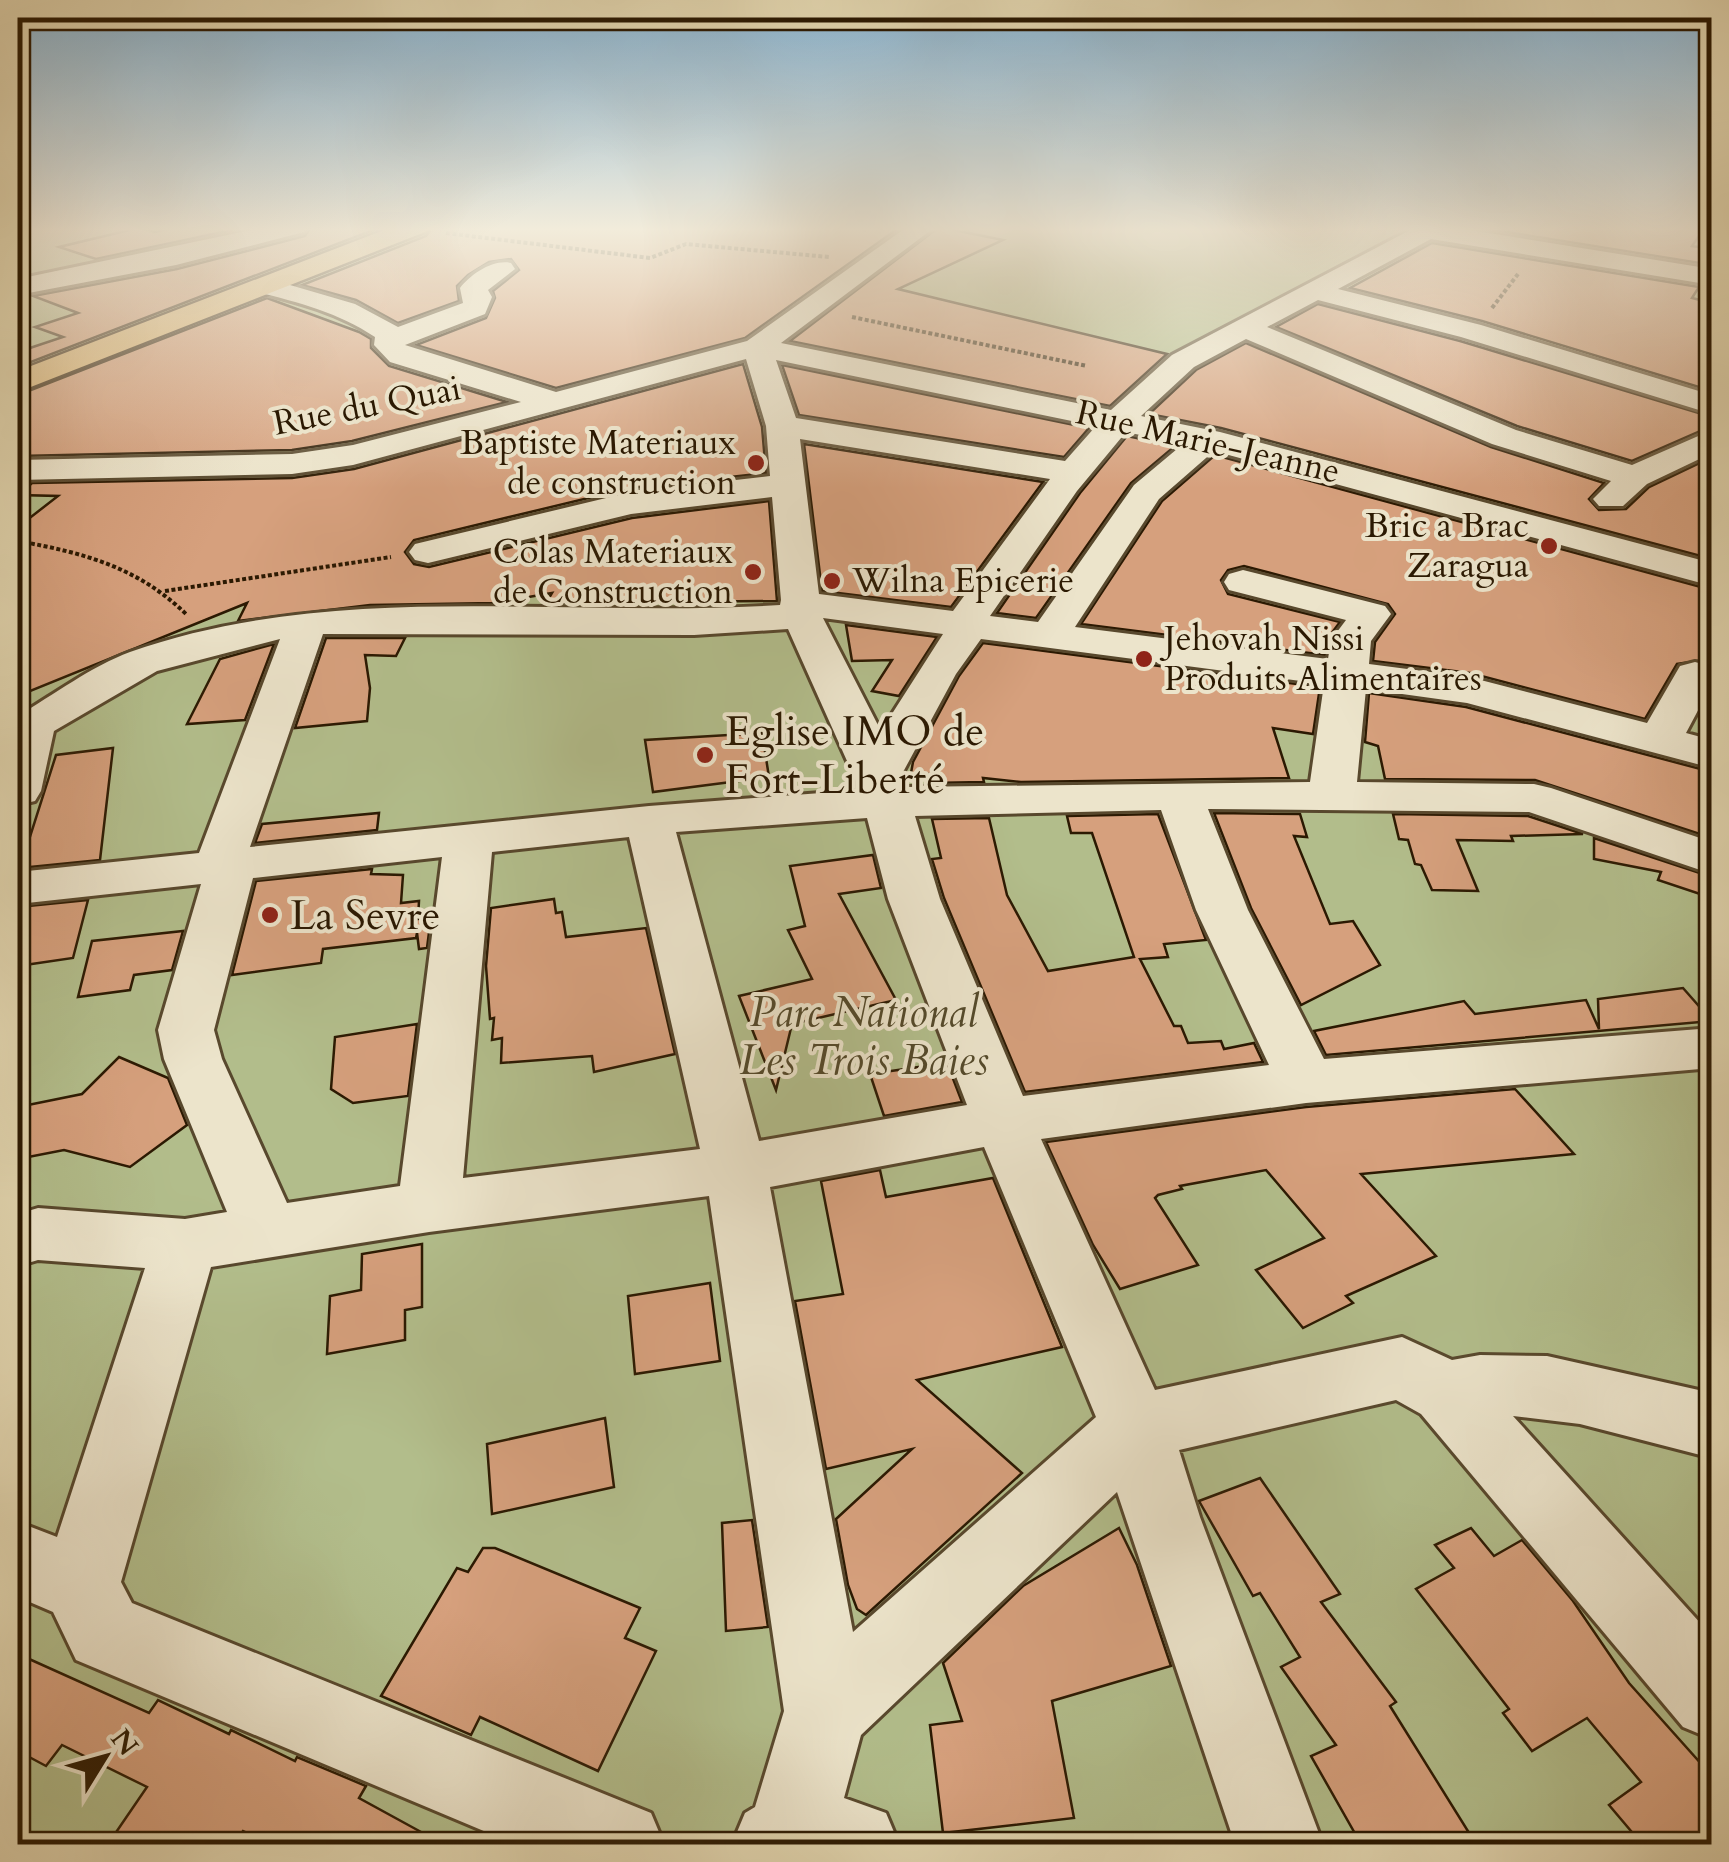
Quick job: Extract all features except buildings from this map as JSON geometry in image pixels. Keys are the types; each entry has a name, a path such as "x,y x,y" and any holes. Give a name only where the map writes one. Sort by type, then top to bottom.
{"main road":[{"path":"18,382 194,314"}],"street":[{"path":"352,314 388,334 388,341 400,356 556,402"},
{"path":"388,341 459,314"},
{"name":"Rue du Quai","path":"18,470 292,464 353,456 757,347 804,314"},
{"path":"884,788 936,672 1040,514 1150,387 1183,361 1273,314"},
{"path":"1406,314 1471,330 1712,405"},
{"path":"1244,328 1504,437 1635,477"},
{"path":"757,347 782,426 800,610 884,788 914,899 1003,1121 1136,1427 1162,1517 1278,1844"},
{"name":"Rue Marie-Jeanne","path":"757,347 1208,439 1712,575"},
{"path":"782,426 1076,474"},
{"path":"1049,635 1146,492 1208,439"},
{"path":"1578,538 1635,477 1712,440"},
{"path":"428,552 581,518 631,502 786,484"},
{"path":"1242,582 1371,614 1351,640 1332,793"},
{"path":"18,791 25,727 142,662 256,630 342,620 694,624 800,610 968,624 1468,690 1712,754"},
{"path":"267,1231 193,1060 186,1030 225,865 306,624"},
{"path":"1660,740 1695,675"},
{"path":"18,888 649,820 884,788 1534,798 1712,859"},
{"path":"1179,795 1222,910 1306,1082"},
{"path":"649,820 736,1169 826,1712 807,1842"},
{"path":"429,1207 469,840"},
{"path":"18,1240 38,1234 185,1246 429,1207 736,1169 1003,1121 1306,1082 1712,1048"},
{"path":"185,1246 49,1572 104,1632 620,1844"},
{"path":"826,1712 1136,1427 1402,1368 1446,1392 1712,1698"},
{"path":"1446,1392 1512,1384 1562,1388 1712,1426"}],"path":[{"path":"840,314 1086,366"},
{"path":"1471,330 1485,314"},
{"path":"18,541 109,558 165,592 210,642"},
{"path":"165,592 428,552"}],"green space":[{"name":"Parc National Les Trois Baies","path":"18,314 1711,314 1711,1844 18,1844"}],"waterway":[{"path":"18,394 217,314"}],"place":[{"name":"Baptiste Materiaux de construction","path":"756,463"},
{"name":"Bric a Brac Zaragua","path":"1549,546"},
{"name":"Colas Materiaux de Construction","path":"753,572"},
{"name":"Wilna Epicerie","path":"832,581"},
{"name":"Jehovah Nissi Produits Alimentaires","path":"1144,659"},
{"name":"Eglise IMO de Fort-Liberté","path":"705,755"},
{"name":"La Sevre","path":"270,915"}]}
